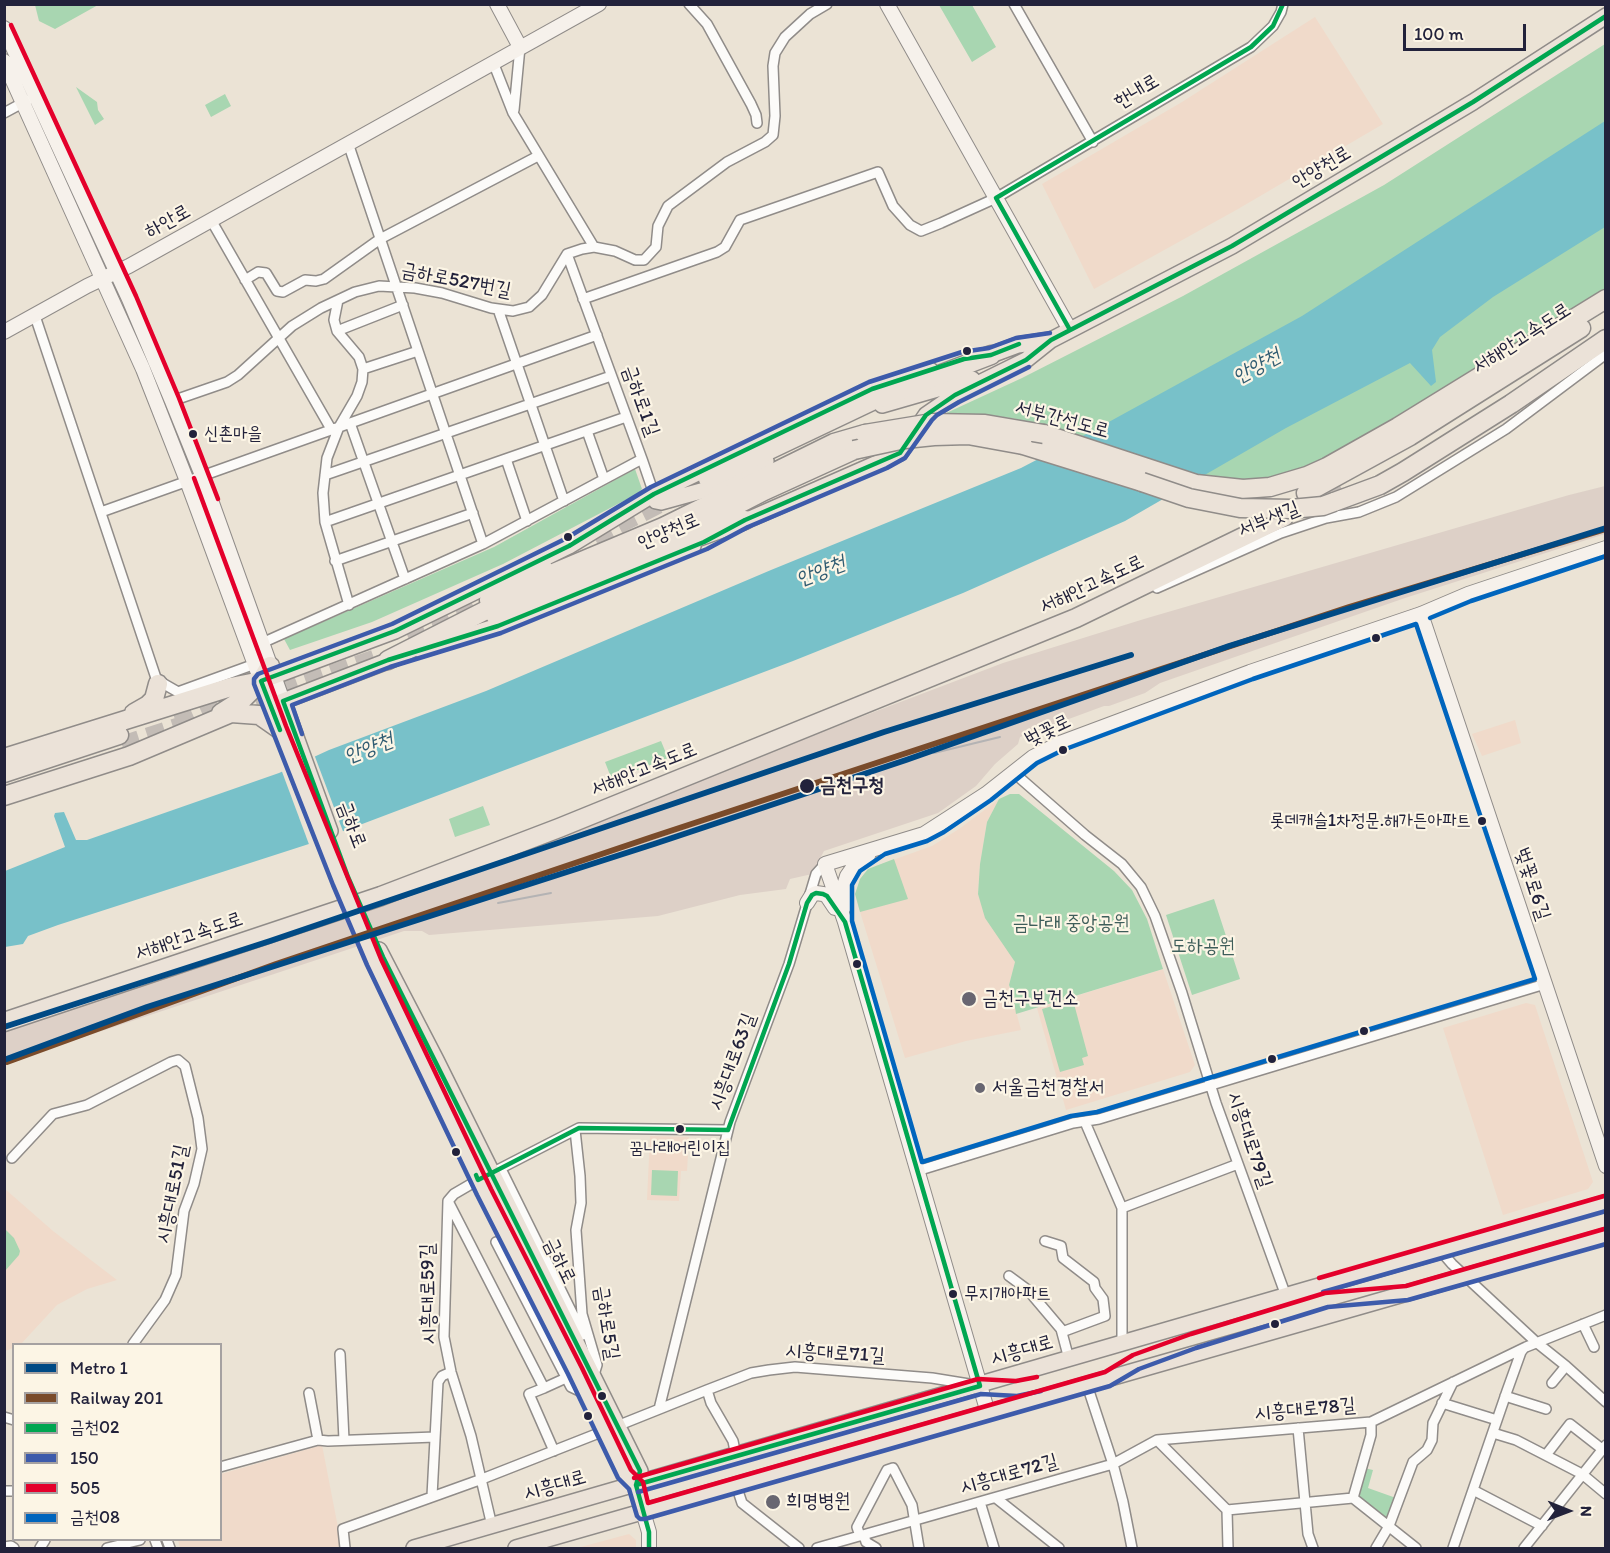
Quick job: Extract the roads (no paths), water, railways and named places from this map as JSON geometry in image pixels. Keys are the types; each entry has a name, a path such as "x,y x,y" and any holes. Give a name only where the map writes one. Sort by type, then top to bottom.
{"highway":[{"name":"서부간선도로","path":"1605,299 1354,452 1307,476 1270,487 1243,489 1196,484 1044,434 1011,427 985,424 909,425 834,443 694,519 634,558 492,608 663,527 694,519 854,450 905,439 968,435 1023,445 1214,504 1240,508 1291,509 1323,506 1371,488 1404,472 1511,404 1605,339"},
{"name":"서해안고속도로","path":"1306,493 1410,436 1605,312"},
{"name":"서해안고속도로","path":"1347,483 1479,406 1605,325"},
{"path":"708,479 874,400 991,355"},
{"name":"서해안고속도로","path":"4,1022 381,896 570,824 1074,613 1284,517"},
{"path":"514,574 530,573 657,522 694,519"},
{"path":"388,660 488,607 654,540 694,519"},
{"name":"서해안고속도로","path":"4,1011 377,884 545,823 1074,613 1256,519"},
{"path":"634,558 701,537 745,520"},
{"path":"4,783 120,734 187,701 231,687 265,672"},
{"path":"209,720 243,699 265,672"},
{"path":"158,682 166,695 187,701"},
{"path":"4,773 120,734 154,699 158,682"},
{"path":"142,750 174,730 218,710 225,702 224,695 209,694"},
{"path":"4,796 142,750 209,720 231,713 259,715 285,727"},
{"path":"4,759 120,734"}],"main road":[{"path":"497,4 520,47"},
{"name":"하안로","path":"4,332 211,220 598,4"},
{"path":"887,4 1070,330"},
{"name":"안양천로","path":"277,703 388,660 498,626 704,542 745,520 900,453 926,415 933,409 1026,360 1051,340 1251,235 1473,102 1605,16"},
{"name":"금하로","path":"4,28 29,100 102,279 142,369 265,672 369,952 430,1063 497,1171 593,1378 610,1428"},
{"name":"금하로","path":"4,61 29,100 116,272 172,401 202,476 262,643 265,672"},
{"name":"안양천로","path":"265,672 395,632 586,536 654,494 872,388 964,359 991,355 1018,345 1051,340"},
{"path":"654,494 656,501 661,502 711,488 861,412 1002,371"},
{"name":"벚꽃로","path":"825,864 924,834 986,794 1033,757 1060,743 1250,672 1421,614 1468,594 1605,548"},
{"name":"벚꽃로6길","path":"1421,614 1605,1166"},
{"path":"285,727 293,705 303,693"},
{"path":"844,922 843,889 847,876 860,860 882,847"},
{"path":"825,864 988,1413"},
{"path":"807,903 816,893 827,896 844,922"},
{"name":"금하로","path":"430,1063 478,1180 586,1394 640,1471 636,1485 649,1532 649,1548"},
{"name":"시흥대로","path":"414,1548 980,1386 1605,1203"},
{"path":"516,1548 1605,1236"}],"street":[{"path":"689,4 707,24 754,109 757,123"},
{"path":"567,254 594,247 615,251 635,260 644,260 656,247 658,226 668,206 727,162 765,142 773,135 776,116 773,83 775,53 785,37 810,14 827,4"},
{"path":"1014,4 1093,141"},
{"name":"한내로","path":"583,299 717,252 725,247 740,220 878,172 893,206 910,225 921,231 996,198 1251,47 1273,26 1283,4"},
{"path":"513,113 520,47"},
{"path":"493,62 513,113 594,247"},
{"path":"4,113 29,100"},
{"path":"348,143 483,544"},
{"path":"245,280 258,272 267,273 277,291 283,292 305,280 324,279 380,239 538,156"},
{"path":"211,220 278,337 335,428"},
{"name":"금하로1길","path":"262,643 483,544 642,459 567,254"},
{"name":"금하로527번길","path":"172,401 227,382 238,375 292,326 355,292 379,286 396,286 442,293 513,311 529,307 542,295 567,254"},
{"path":"338,300 334,320 337,332 359,357 363,369 362,382 357,396 335,428 327,458 323,493 324,522 350,605"},
{"path":"337,332 403,305"},
{"path":"498,309 564,501"},
{"path":"35,316 158,682 178,692 265,672"},
{"path":"101,512 597,335"},
{"path":"363,369 418,351"},
{"name":"서부샛길","path":"926,687 1055,635 1281,533 1309,522 1359,512 1396,497 1506,429 1605,354"},
{"path":"326,475 611,376"},
{"path":"324,522 626,417"},
{"path":"350,423 405,579"},
{"path":"587,431 604,479"},
{"path":"506,459 527,521"},
{"path":"642,459 654,494"},
{"path":"335,561 473,513"},
{"name":"시흥대로79길","path":"1014,772 1085,835 1122,864 1141,887 1155,916 1210,1085 1286,1296"},
{"name":"시흥대로63길","path":"659,1409 728,1130 789,964 816,874 825,864"},
{"path":"917,1171 1545,984"},
{"name":"시흥대로51길","path":"12,1158 53,1114 87,1105 171,1062 178,1060 185,1066 198,1118 202,1149 194,1184 184,1211 176,1275 165,1300 134,1343"},
{"path":"1085,1122 1122,1208 1122,1344"},
{"path":"544,1388 448,1201 454,1194 478,1180 579,1128 728,1130"},
{"name":"금하로5길","path":"575,1130 580,1176 581,1203 576,1230 582,1314 597,1365 593,1378"},
{"path":"1122,1208 1238,1164"},
{"path":"497,1171 593,1356"},
{"name":"시흥대로59길","path":"448,1201 444,1336 451,1372 471,1436 492,1526"},
{"path":"1045,1241 1061,1246 1063,1258 1094,1282 1095,1288 1103,1299 1105,1316 1062,1332"},
{"path":"496,1242 571,1388 586,1394"},
{"path":"1440,1250 1536,1342 1605,1402"},
{"path":"1009,1275 1028,1290 1062,1332 1069,1359"},
{"name":"시흥대로78길","path":"1113,1464 1157,1440 1371,1422 1536,1342 1605,1317"},
{"path":"1583,1324 1594,1347"},
{"path":"1453,1548 1505,1396 1521,1352 1526,1347"},
{"path":"340,1354 344,1440"},
{"path":"1552,1383 1566,1366"},
{"name":"시흥대로71길","path":"659,1409 751,1373 795,1367 932,1377 980,1386"},
{"path":"432,1496 438,1382 442,1376 451,1372"},
{"path":"554,1450 529,1394 566,1378"},
{"path":"1377,1548 1389,1526 1413,1462 1427,1450 1432,1440 1433,1423 1453,1382"},
{"path":"1087,1385 1113,1464 1132,1548"},
{"path":"707,1389 711,1403 733,1441 736,1456"},
{"path":"309,1393 318,1440"},
{"path":"1505,1396 1546,1409"},
{"path":"1442,1403 1497,1420"},
{"path":"345,1548 343,1529 482,1479 659,1409"},
{"path":"1353,1498 1371,1435 1371,1422"},
{"path":"1524,1548 1604,1447 1570,1424 1546,1455"},
{"path":"1298,1428 1308,1534 1313,1548"},
{"path":"1493,1433 1516,1440 1582,1474 1605,1494"},
{"path":"222,1466 318,1440 328,1442 435,1437"},
{"path":"1157,1440 1227,1510 1228,1548"},
{"name":"시흥대로72길","path":"817,1548 1113,1464"},
{"path":"876,1548 866,1542 857,1527 887,1470 893,1468 906,1490 915,1521 919,1548"},
{"path":"736,1485 742,1503 799,1548"},
{"path":"1473,1490 1542,1526"},
{"path":"996,1497 1059,1548"},
{"path":"1227,1510 1353,1498 1416,1548"},
{"path":"980,1502 994,1548"},
{"path":"107,1548 133,1541"},
{"path":"4,1547 14,1548"}],"water":[{"name":"안양천","path":"1605,121 1605,227 1493,297 1440,337 1432,350 1436,382 1431,386 1410,363 1286,428 1125,521 963,593 793,661 312,843 58,925 28,936 23,944 5,947 5,871 65,847 54,816 55,813 64,812 76,840 87,840 279,773 329,750 486,691 771,570 1021,468 1302,316"}],"tunnel":[{"path":"1301,508 1347,483"},
{"path":"594,537 674,497"},
{"path":"406,632 489,600"},
{"path":"230,710 379,657"},
{"path":"175,719 225,696"},
{"path":"122,745 183,725"}],"railway":[{"path":"934,753 1000,737"},
{"path":"498,903 551,893"}],"metro line":[{"name":"1","path":"4,1060 147,1007 654,844 906,760 1229,646 1606,528"},
{"name":"1","path":"4,1027 270,941 884,732 1131,655"}],"rail line":[{"name":"201","path":"7,1062 276,964 652,837 1349,607 1606,529"}],"place":[{"name":"신촌마을","path":"193,434"},
{"name":"금천구청","path":"807,786"},
{"name":"롯데캐슬1차정문.해가든아파트","path":"1482,821"},
{"name":"금천구보건소","path":"969,999"},
{"name":"서울금천경찰서","path":"980,1088"},
{"name":"꿈나래어린이집","path":"680,1129"},
{"name":"무지개아파트","path":"953,1294"},
{"name":"희명병원","path":"773,1502"}],"park label":[{"name":"금나래 중앙공원","path":"1071,924"},
{"name":"도하공원","path":"1203,947"}]}
